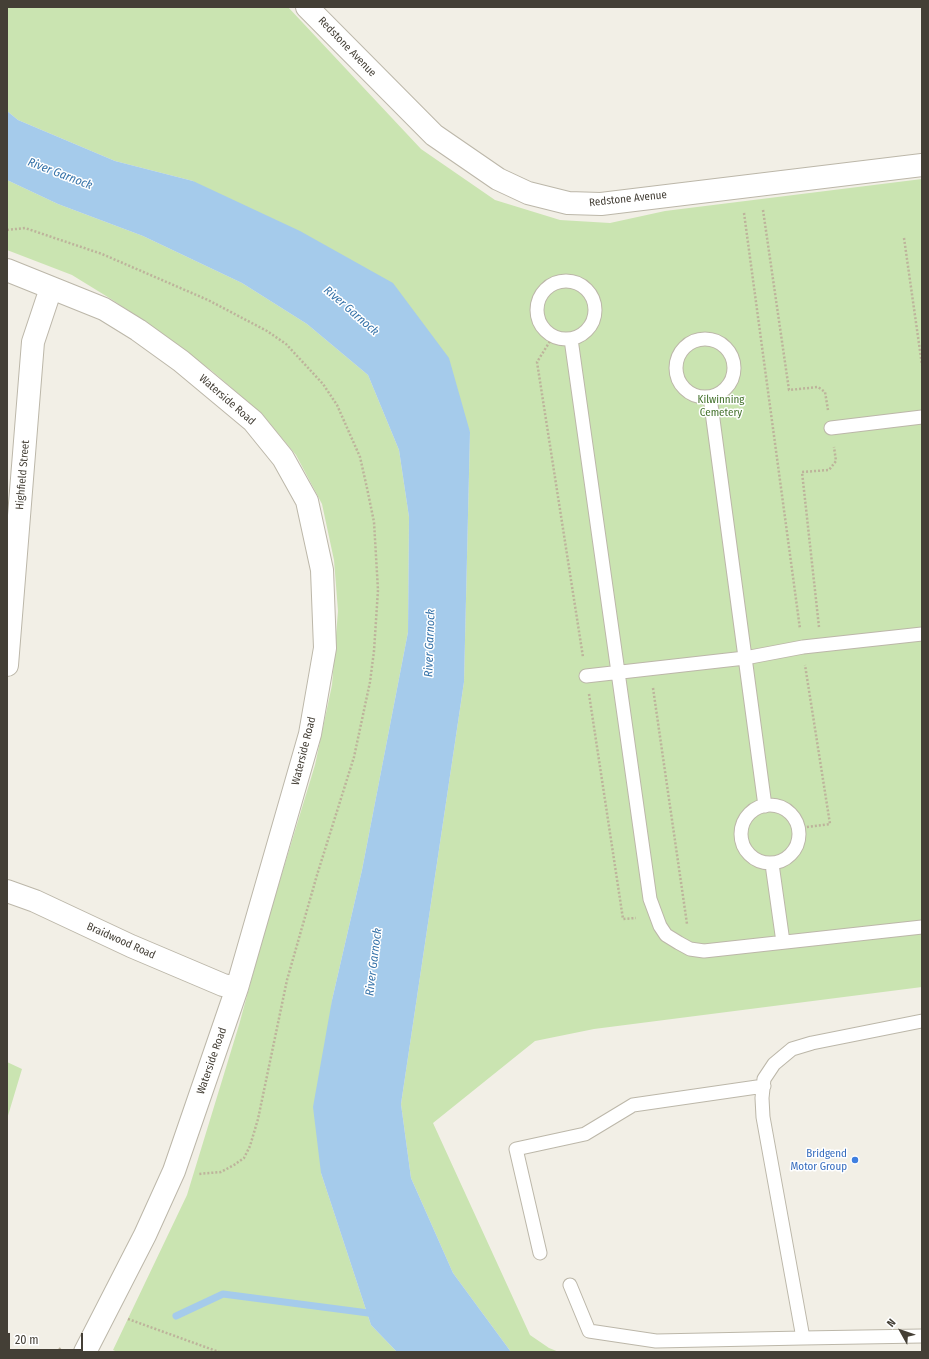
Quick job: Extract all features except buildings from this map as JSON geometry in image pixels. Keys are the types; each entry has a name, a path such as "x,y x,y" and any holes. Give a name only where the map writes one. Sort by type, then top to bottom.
{"street":[{"name":"Redstone Avenue","path":"307,7 434,135 498,179 528,193 568,203 601,204 922,165"},
{"name":"Waterside Road","path":"7,270 104,309 138,330 218,391 253,421 283,458 307,501 322,570 325,648 310,734 237,988 174,1171 145,1235 85,1352"},
{"name":"Highfield Street","path":"7,665 33,342 51,288"},
{"name":"Braidwood Road","path":"7,891 35,901 131,946 223,985 237,988"}],"lane":[{"path":"573,281 582,285 590,292 594,301 596,311 594,321 588,330 581,336 562,340 553,337 545,331 540,324 537,305 540,296 546,288 554,283 573,281"},
{"path":"702,338 712,339 721,343 729,350 734,359 735,369 733,379 720,394 710,397 701,397 684,389 676,372 676,363 679,354 689,344 702,338"},
{"path":"571,339 650,899 655,916 666,935 690,949 704,951 922,927"},
{"path":"710,397 765,806"},
{"path":"831,428 922,418"},
{"path":"586,676 745,658 803,647 922,634"},
{"path":"765,806 779,806 788,811 795,818 799,828 798,843 791,856 772,864 763,863 747,854 742,846 740,836 741,827 745,818 752,811 765,806"},
{"path":"772,864 783,942"},
{"path":"803,1338 764,1117 762,1098 764,1079 774,1064 792,1049 812,1043 922,1021"},
{"path":"540,1253 516,1149 585,1134 633,1105 764,1086"},
{"path":"570,1285 589,1331 656,1341 922,1336"}],"path":[{"path":"764,210 789,390 818,387 825,392 836,461 829,470 802,472 821,645"},
{"path":"744,213 803,647 830,824 799,828"},
{"path":"7,230 26,228 102,254 208,300 267,331 286,344 307,366 337,405 360,457 374,522 378,590 374,651 370,682 354,757 286,980 258,1119 250,1146 244,1158 221,1172 203,1175 174,1171"},
{"path":"904,238 922,365"},
{"path":"553,337 536,362 624,919 655,916"},
{"path":"651,668 690,949"},
{"path":"107,1311 219,1352"},
{"path":"7,1348 10,1352"}],"green space":[{"name":"Kilwinning Cemetery","path":"7,7 288,7 421,149 495,200 560,220 610,223 665,211 922,179 922,987 594,1029 535,1041 433,1123 530,1335 549,1348 559,1352 511,1352 453,1273 411,1178 401,1104 464,682 470,432 193,181 115,161 18,120 7,111"},
{"path":"7,180 58,204 143,236 242,283 307,324 368,375 399,450 409,517 408,632 362,870 332,1000 321,1173 371,1325 397,1352 117,1352 113,1350 187,1195 239,1025 266,926 315,765 332,685 338,611 334,560 322,504 296,455 262,414 212,371 150,325 111,299 72,275 7,250"},
{"path":"7,1062 22,1069 7,1119"}],"water":[{"name":"River Garnock","path":"7,111 18,120 115,161 193,181 300,231 393,283 449,358 470,432 464,682 401,1104 411,1178 453,1273 511,1352 397,1352 371,1325 321,1173 313,1107 332,1000 362,870 408,632 409,517 399,450 368,375 307,324 242,283 143,236 58,204 7,180"}],"waterway":[{"path":"176,1316 223,1294 376,1314"}],"place":[{"name":"Bridgend Motor Group","path":"855,1160"}]}
